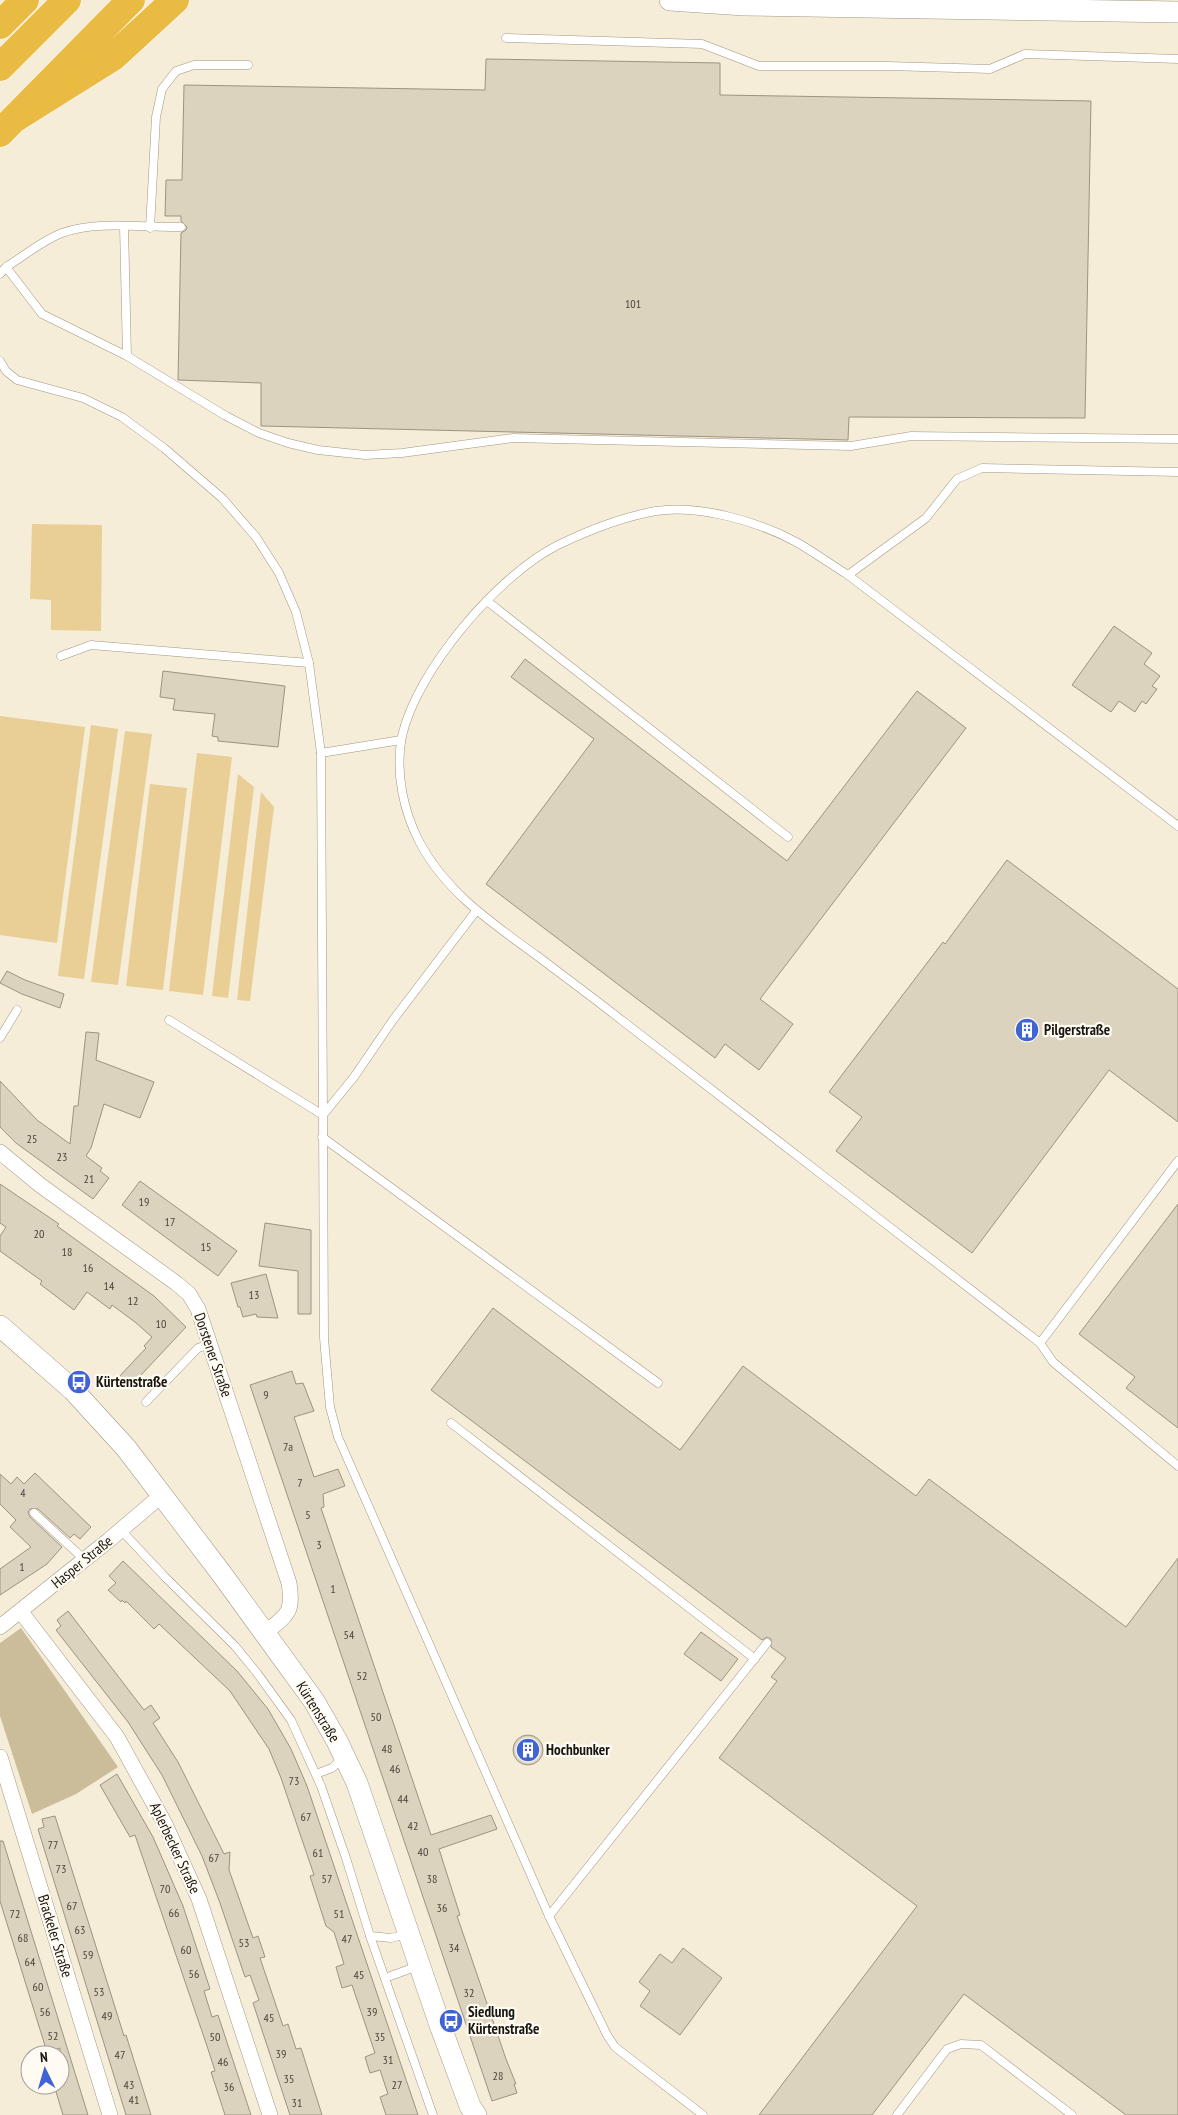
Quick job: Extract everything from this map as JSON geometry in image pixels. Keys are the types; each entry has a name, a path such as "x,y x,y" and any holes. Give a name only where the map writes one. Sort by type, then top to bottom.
{"highway":[{"path":"0,25 25,0"},
{"path":"0,67 67,0"},
{"path":"7,126 131,0"},
{"path":"7,126 113,57 174,0"}],"main road":[{"path":"670,0 708,1 744,5 868,3 1178,12"},
{"name":"Kürtenstraße","path":"0,1326 74,1390 126,1448 163,1494 314,1701 357,1783 449,2052 470,2106 476,2115"}],"street":[{"name":"Dorstener Straße","path":"0,1152 40,1185 176,1282 189,1294 198,1309 289,1583 291,1606 282,1619 265,1633"},
{"name":"Hasper Straße","path":"0,1627 85,1560 163,1494"},
{"name":"Aplerbecker Straße","path":"21,1612 116,1738 166,1824 199,1899 270,2115"},
{"name":"Brackeler Straße","path":"0,1757 110,2115"}],"lane":[{"path":"506,38 702,44 759,66 888,66 990,70 1025,54 1178,59"},
{"path":"150,228 156,117 162,90 176,71 194,65 248,65"},
{"path":"124,226 127,356"},
{"path":"0,274 6,267 60,234 78,228 124,226 181,228"},
{"path":"6,267 42,314 127,356 226,416 259,433 288,443 318,450 365,456 513,438 851,446 911,436 1178,439"},
{"path":"0,361 6,370 17,380 83,398 122,417 164,448 222,498 256,537 279,573 296,612 309,663 321,753 324,1338 330,1407 338,1438 549,1916 607,2035 615,2047 703,2115"},
{"path":"848,575 926,518 957,479 982,468 1178,472"},
{"path":"1178,826 848,575 796,542 747,522 703,511 659,511 627,518 594,529 556,547 525,565 487,600 454,640 425,682 408,717 401,740 399,772 406,808 418,840 438,872 476,911 562,974 1040,1343 1053,1362 1178,1466"},
{"path":"487,600 788,837"},
{"path":"61,656 91,645 309,663"},
{"path":"321,753 401,740"},
{"path":"323,1115 354,1077 393,1020 476,911"},
{"path":"0,1038 17,1010"},
{"path":"169,1020 323,1115"},
{"path":"322,1137 658,1383"},
{"path":"1040,1343 1178,1161"},
{"path":"146,1402 198,1348 210,1344"},
{"path":"451,1424 755,1659"},
{"path":"34,1513 85,1560"},
{"name":"Kürtenstraße","path":"121,1530 165,1577 235,1646 291,1720 316,1774 346,1858 384,1978 433,2115"},
{"path":"549,1916 767,1644"},
{"name":"Kürtenstraße","path":"316,1774 332,1768 344,1757"},
{"path":"370,1936 391,1938 408,1933"},
{"path":"384,1978 419,1966"},
{"path":"897,2115 947,2049 961,2044 981,2045 1072,2115"}],"shaded area":[{"path":"32,524 102,525 101,631 51,630 51,600 30,599"},
{"path":"0,716 85,727 57,943 0,935"},
{"path":"91,725 118,729 84,979 58,976"},
{"path":"125,731 152,734 118,985 91,982"},
{"path":"197,753 232,757 203,995 169,991"},
{"path":"238,774 254,787 228,998 212,996"},
{"path":"150,784 187,788 163,990 126,986"},
{"path":"261,792 274,807 250,1001 237,1000"},
{"path":"21,1628 118,1767 76,1794 32,1814 0,1716 0,1643"}],"building":[{"path":"486,59 720,63 720,95 1091,101 1085,418 849,417 848,440 261,426 261,383 178,380 181,233 187,227 181,221 181,216 165,216 166,180 182,180 184,85 485,90"},
{"path":"1114,626 1152,653 1144,664 1160,676 1152,686 1157,689 1146,704 1142,701 1135,712 1119,701 1111,712 1072,685"},
{"path":"525,659 787,861 917,691 966,728 760,999 793,1024 759,1070 725,1044 715,1058 486,884 594,739 511,677"},
{"path":"163,671 285,686 278,747 218,741 218,737 212,736 215,714 173,710 175,699 160,697"},
{"name":"Pilgerstraße","path":"1007,860 1178,989 1178,1122 1109,1070 972,1253 836,1151 862,1117 829,1092 943,942 945,944"},
{"path":"7,971 25,980 64,994 60,1008 22,994 0,983"},
{"path":"86,1032 99,1033 96,1060 154,1082 140,1118 104,1104 91,1148 86,1156 102,1168 100,1171 109,1178 93,1199 16,1143 0,1127 0,1081 37,1120 70,1144 74,1106 78,1106"},
{"path":"140,1181 237,1251 218,1276 122,1205"},
{"path":"0,1184 59,1224 57,1226 154,1296 186,1327 128,1389 117,1379 146,1348 144,1346 152,1337 112,1305 110,1309 87,1292 74,1310 40,1284 42,1281 0,1251 0,1236 6,1227 0,1223"},
{"path":"1178,1204 1178,1428 1126,1388 1135,1377 1079,1334"},
{"path":"265,1223 311,1230 311,1314 298,1314 298,1271 259,1266"},
{"path":"266,1274 278,1318 257,1317 256,1314 243,1317 231,1283"},
{"path":"493,1308 680,1450 743,1366 916,1496 929,1479 1126,1627 1178,1558 1178,2115 1126,2115 964,1994 872,2115 759,2115 917,1906 719,1758 777,1681 771,1677 786,1658 771,1647 771,1639 767,1637 762,1640 431,1390"},
{"path":"292,1371 296,1384 303,1383 314,1411 294,1417 314,1477 338,1469 345,1486 323,1494 324,1507 321,1508 431,1835 491,1815 497,1829 439,1849 460,1915 457,1916 516,2084 514,2084 517,2093 492,2101 250,1385"},
{"path":"35,1473 91,1527 80,1539 74,1534 70,1538 38,1509 30,1509 28,1512 30,1517 62,1547 47,1564 0,1595 0,1569 31,1547 10,1527 16,1520 0,1504 0,1474 11,1484 17,1477 24,1484"},
{"path":"123,1561 237,1671 268,1709 291,1749 307,1786 418,2115 386,2115 380,2097 388,2094 380,2070 370,2073 365,2057 375,2053 352,1985 342,1988 336,1967 344,1964 334,1932 326,1926 310,1876 314,1875 281,1778 269,1749 230,1691 159,1624 154,1629 126,1601 125,1603 122,1600 121,1602 108,1590 116,1583 109,1576"},
{"path":"68,1611 144,1710 151,1705 160,1718 153,1723 178,1762 224,1854 230,1852 229,1870 253,1938 258,1936 265,1957 260,1958 283,2026 288,2024 296,2049 301,2048 322,2115 290,2115 253,2003 259,2000 250,1975 245,1977 202,1856 162,1775 128,1722 56,1630 61,1626 57,1620"},
{"path":"701,1632 738,1659 721,1681 684,1654"},
{"name":"Hochbunker","path":"528,1735 539,1739 543,1750 539,1761 528,1765 517,1761 513,1750 517,1739"},
{"path":"117,1774 153,1837 183,1906 210,1989 204,1991 212,2017 218,2015 251,2115 225,2115 211,2072 215,2071 207,2046 135,1835 130,1837 100,1785"},
{"path":"55,1816 124,2036 126,2035 151,2115 126,2115 38,1829 44,1827 42,1819"},
{"path":"0,1841 3,1841 66,2045 45,2045 0,1901"},
{"path":"683,1948 722,1978 680,2035 640,2006 650,1991 639,1982 660,1954 672,1963"},
{"path":"70,2057 88,2115 63,2115 57,2095 70,2095"}],"place":[{"name":"Pilgerstraße","path":"1027,1030"},
{"name":"Kürtenstraße","path":"79,1382"},
{"name":"Hochbunker","path":"528,1750"},
{"name":"Siedlung Kürtenstraße","path":"451,2021"}]}
